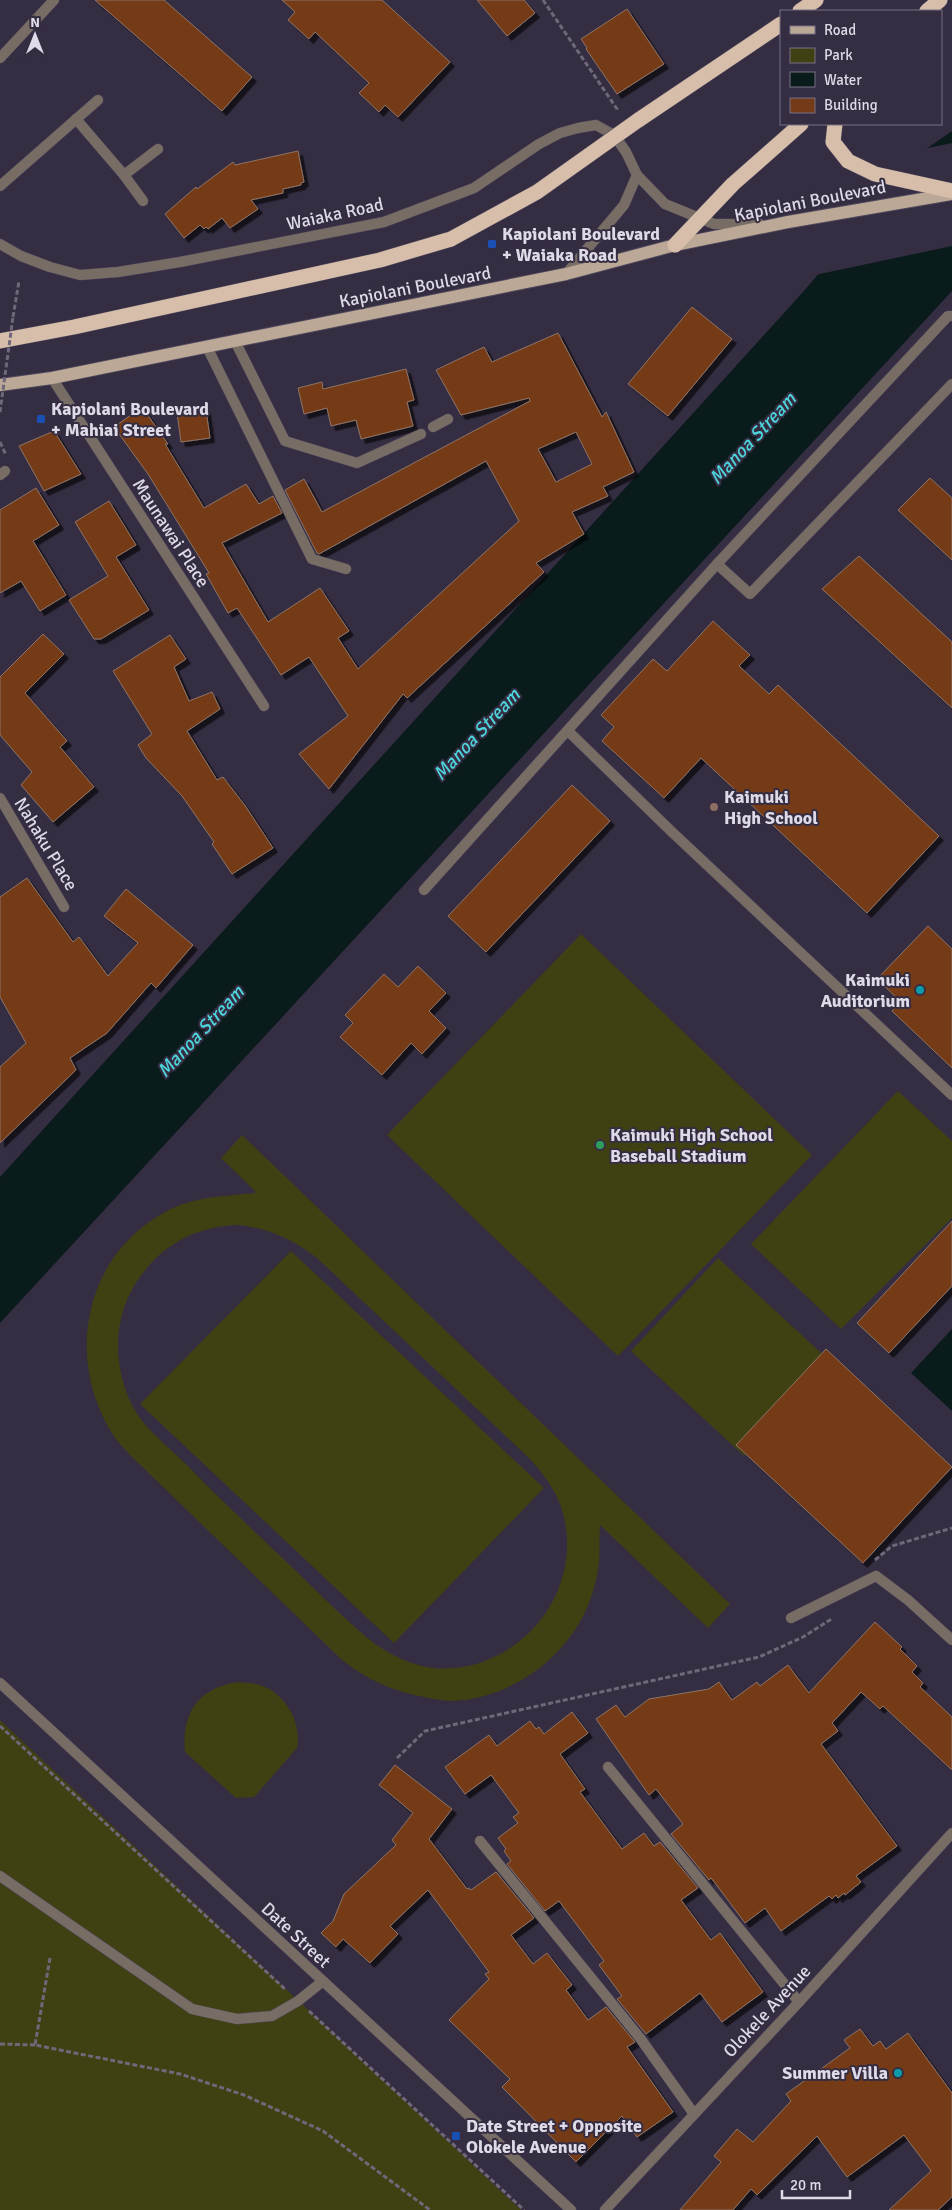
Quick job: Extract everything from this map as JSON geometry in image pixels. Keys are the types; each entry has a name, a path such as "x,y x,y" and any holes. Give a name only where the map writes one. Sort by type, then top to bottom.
{"highway":[{"path":"801,10 816,0"},
{"path":"927,10 940,0"},
{"path":"0,341 74,327 380,260 451,239 537,192 637,121 780,25"},
{"path":"675,245 733,184 801,125"},
{"path":"835,125 833,142 848,161 875,174 952,192"}],"main road":[{"name":"Kapiolani Boulevard","path":"0,385 52,378 207,347 566,274 675,245 952,192"}],"street":[{"path":"0,58 54,0"},
{"path":"0,186 98,100"},
{"path":"76,119 124,175 143,201"},
{"name":"Waiaka Road","path":"0,244 21,256 50,267 80,275 118,272 180,262 384,222 474,188 539,144 560,133 596,125 614,136"},
{"path":"614,136 626,152 637,175 665,204 714,224 782,223"},
{"path":"124,175 158,149"},
{"path":"566,274 624,205 637,175"},
{"path":"424,890 717,564 948,316 952,316"},
{"path":"235,341 285,441 357,463 421,434"},
{"path":"207,347 312,558 346,569"},
{"name":"Maunawai Place","path":"52,378 264,706"},
{"path":"717,564 750,594 952,384"},
{"path":"433,427 448,419"},
{"path":"568,731 672,832 952,1095"},
{"name":"Nahaku Place","path":"0,798 64,907"},
{"path":"791,1618 876,1576 908,1600 952,1640"},
{"name":"Date Street","path":"0,1684 570,2210"},
{"path":"608,1767 799,2002"},
{"name":"Olokele Avenue","path":"605,2210 799,2002 952,1833"},
{"path":"480,1841 640,2038 694,2114"},
{"path":"0,1876 192,2009 237,2018 272,2016 298,2001 323,1981"}],"path":[{"path":"543,0 617,110 614,136"},
{"path":"0,412 19,281"},
{"path":"0,442 8,458 1,460"},
{"path":"862,1583 864,1573 877,1557 892,1546 952,1528"},
{"path":"398,1758 425,1730 759,1657 803,1637 836,1615"},
{"path":"0,1726 524,2210"},
{"path":"35,2045 50,1958"},
{"path":"0,2044 35,2045 180,2074 244,2095 323,2131 430,2210"}],"green space":[{"name":"Kaimuki High School Baseball Stadium","path":"581,934 812,1155 618,1356 387,1135"},
{"path":"898,1091 952,1141 952,1218 841,1329 751,1244"},
{"path":"242,1135 730,1604 708,1628 600,1525 598,1569 593,1593 586,1610 576,1628 548,1661 513,1685 473,1699 443,1700 417,1696 393,1689 361,1674 341,1659 119,1443 98,1404 89,1372 87,1340 91,1308 102,1277 119,1250 143,1227 173,1208 203,1199 255,1193 221,1158","holes":["239,1225 271,1232 299,1245 317,1258 528,1457 550,1485 560,1504 566,1527 567,1550 564,1572 557,1593 546,1613 531,1631 514,1645 494,1657 478,1663 444,1669 413,1664 381,1648 344,1617 240,1517 156,1436 136,1412 125,1387 118,1355 120,1322 131,1291 149,1265 171,1246 196,1233 224,1226"]},
{"path":"291,1251 544,1488 394,1643 140,1404"},
{"path":"718,1258 832,1363 744,1456 631,1351"},
{"path":"239,1682 263,1686 279,1696 295,1720 298,1739 297,1748 254,1797 236,1798 185,1752 185,1738 186,1725 190,1714 203,1696 225,1685"},
{"path":"0,1720 521,2210 0,2210"}],"water":[{"name":"Manoa Stream","path":"952,131 952,291 0,1323 0,1177 803,292 926,149"},
{"path":"952,1329 952,1411 911,1373"}],"pier":[{"path":"952,143 952,246 815,275 923,149"}],"building":[{"path":"95,0 164,0 252,77 222,111"},
{"path":"282,0 382,0 450,62 398,117 385,105 379,112 359,93 369,83 315,32 309,39 288,20 295,12"},
{"path":"477,0 524,0 535,13 507,36"},
{"path":"627,9 664,64 617,94 581,39"},
{"path":"298,151 304,182 301,185 283,189 283,193 251,200 258,209 230,228 222,218 208,229 206,227 204,229 200,225 184,238 165,214 196,187 197,189 233,162 235,165"},
{"path":"692,307 732,339 668,416 628,384"},
{"path":"558,333 602,417 606,412 634,472 603,487 608,496 572,512 584,534 536,563 544,572 407,698 403,694 329,789 299,754 348,716 309,657 281,675 237,608 228,613 206,574 209,573 148,474 114,427 142,407 168,444 165,444 204,508 246,484 259,504 273,496 282,513 222,543 268,622 320,588 349,631 338,638 358,669 519,521 486,461 319,554 285,490 304,479 322,512 530,401 529,398 461,415 436,370 484,347 492,362","holes":["576,432 592,464 556,482 538,449"]},
{"path":"406,369 414,400 407,402 413,426 361,439 356,420 331,426 327,408 304,414 298,388 322,382 323,389"},
{"path":"206,410 210,438 181,442 177,413"},
{"path":"54,431 81,474 44,491 19,446"},
{"path":"930,478 952,498 952,560 898,510"},
{"path":"36,488 59,525 33,541 66,595 40,611 21,581 0,593 0,510"},
{"path":"109,501 136,545 116,557 149,610 101,639 94,639 69,600 108,576 75,522"},
{"path":"859,556 952,642 952,708 822,589"},
{"path":"713,621 750,655 739,666 769,694 778,685 939,836 867,913 701,758 664,798 602,741 614,727 601,715 653,659 667,671"},
{"path":"43,634 64,654 25,693 67,741 60,747 94,787 53,822 21,785 32,772 0,735 0,677"},
{"path":"170,635 186,659 174,667 189,701 212,692 220,709 187,731 217,780 223,777 246,807 273,848 232,874 212,844 214,842 182,796 146,758 138,745 152,734 113,671"},
{"path":"572,785 610,821 486,952 448,916"},
{"path":"27,878 73,942 79,937 108,976 138,943 104,916 126,889 193,945 156,988 151,983 107,1033 70,1058 76,1070 0,1143 0,1067 26,1043 0,997 0,897"},
{"name":"Kaimuki Auditorium","path":"928,926 952,949 952,1068 892,1011 900,1001 877,979"},
{"path":"418,966 446,993 429,1011 446,1028 422,1054 411,1043 382,1075 340,1037 353,1023 345,1015 384,974 398,987"},
{"path":"952,1221 952,1286 889,1353 857,1323"},
{"path":"826,1349 952,1467 863,1563 736,1445"},
{"path":"875,1622 902,1647 900,1649 917,1666 912,1672 923,1683 920,1687 952,1717 952,1770 883,1706 880,1709 861,1692 832,1723 838,1731 821,1744 897,1846 856,1876 861,1882 845,1895 844,1893 838,1898 836,1895 832,1899 829,1896 781,1931 765,1908 745,1923 711,1878 709,1880 671,1834 683,1824 656,1789 649,1795 596,1719 616,1705 625,1717 649,1699 709,1689 719,1682 732,1700 757,1682 760,1686 788,1665 809,1693"},
{"path":"572,1712 588,1733 560,1754 585,1789 580,1792 622,1849 644,1833 654,1846 660,1842 698,1888 681,1900 711,1940 720,1933 763,1992 722,2022 700,1993 646,2034 617,1999 622,1996 599,1965 604,1961 559,1901 545,1911 507,1864 511,1861 504,1851 506,1849 498,1838 518,1823 513,1817 519,1813 491,1775 465,1794 445,1767 489,1735 497,1746 530,1721 536,1729 539,1727 544,1734"},
{"path":"395,1765 452,1809 429,1839 467,1889 471,1890 496,1872 534,1918 511,1935 533,1964 547,1953 572,1985 566,1990 588,2020 606,2007 635,2042 627,2047 673,2112 637,2137 622,2116 576,2162 502,2087 510,2079 449,2020 489,1979 485,1974 489,1972 428,1890 390,1926 398,1934 370,1963 343,1939 336,1947 321,1933 333,1921 344,1894 396,1845 392,1840 413,1813 379,1785"},
{"path":"860,2029 873,2046 880,2041 886,2049 908,2033 952,2093 952,2197 938,2210 889,2210 931,2171 904,2135 847,2177 817,2136 757,2195 751,2189 733,2210 680,2210 721,2162 714,2156 737,2129 753,2142 791,2101 786,2094 850,2048 844,2040"}],"place":[{"name":"Kapiolani Boulevard + Waiaka Road","path":"492,244"},
{"name":"Kapiolani Boulevard + Mahiai Street","path":"41,419"},
{"name":"Kaimuki High School","path":"714,807"},
{"name":"Kaimuki Auditorium","path":"920,990"},
{"name":"Kaimuki High School Baseball Stadium","path":"600,1145"},
{"name":"Summer Villa","path":"898,2073"},
{"name":"Date Street + Opposite Olokele Avenue","path":"456,2136"}]}
